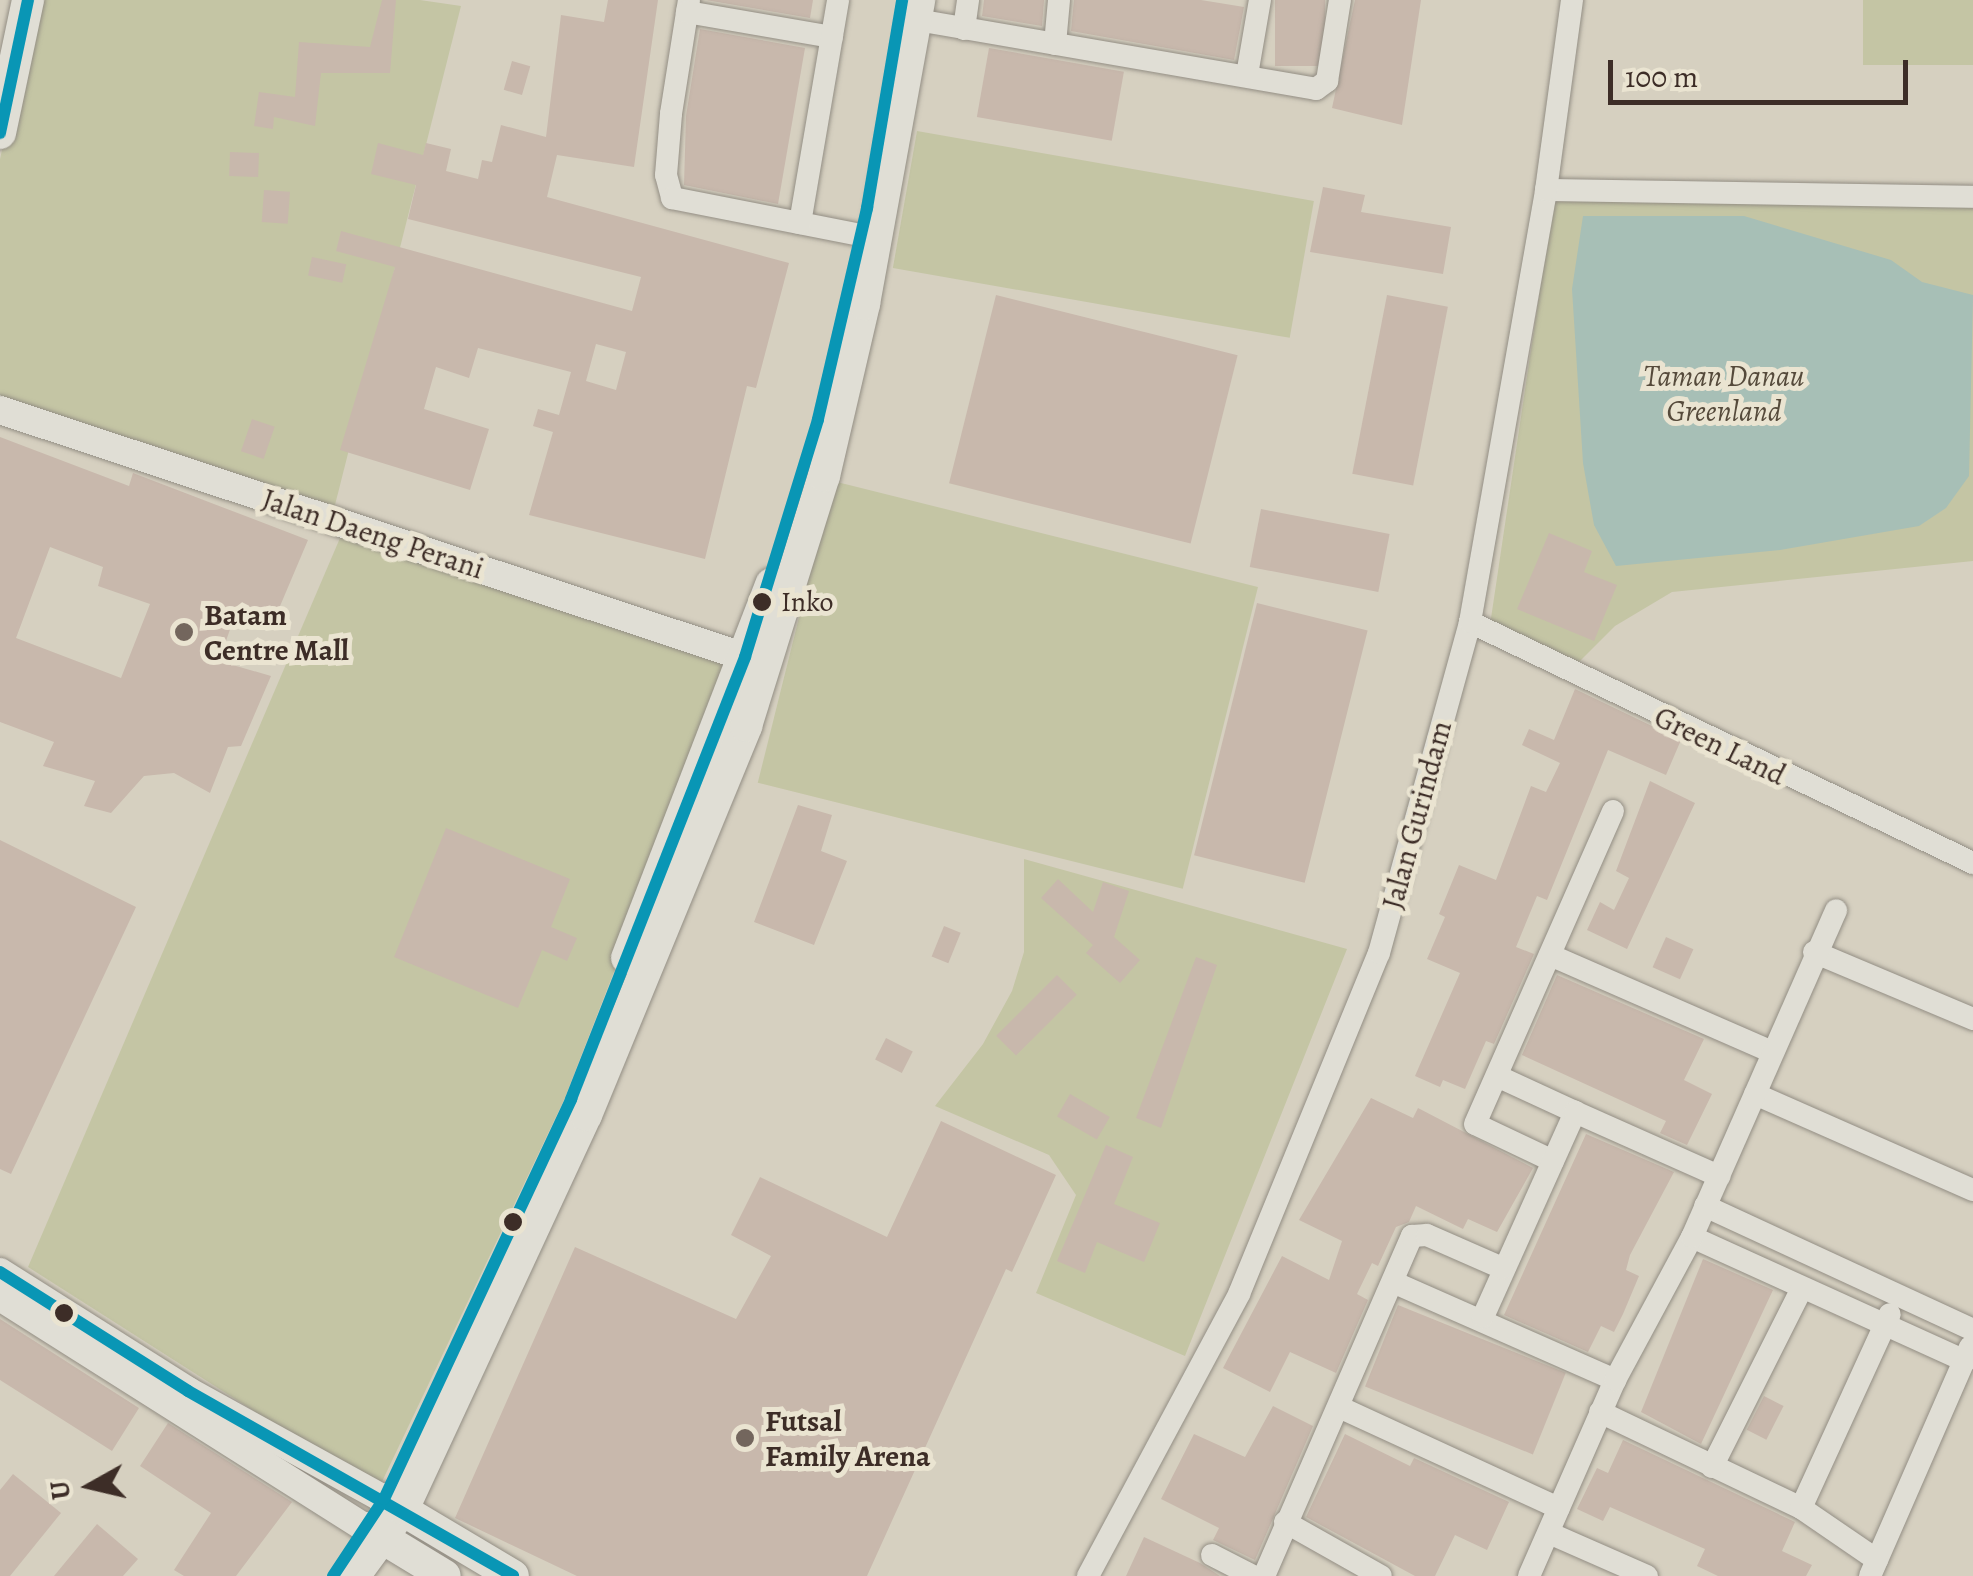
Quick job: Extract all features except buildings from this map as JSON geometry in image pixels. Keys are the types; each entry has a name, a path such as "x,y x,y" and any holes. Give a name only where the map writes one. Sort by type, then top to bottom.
{"main road":[{"path":"0,133 28,0"},
{"path":"393,1504 571,1099 746,658 814,436 912,7"},
{"path":"354,1576 586,1115 768,665 824,476 864,304 912,7"},
{"path":"393,1504 513,1576"},
{"path":"333,1576 374,1534"},
{"path":"374,1534 445,1576"}],"street":[{"path":"800,223 838,0"},
{"path":"964,28 968,0"},
{"path":"1054,44 1060,0"},
{"path":"1248,74 1260,0"},
{"path":"912,7 964,28 1323,88 1340,0"},
{"name":"Jalan Gurindam","path":"1088,1576 1239,1294 1379,954 1470,622 1546,190 1572,0"},
{"path":"832,37 688,6 666,174 672,198 860,236"},
{"path":"1546,190 1973,197"},
{"name":"Jalan Daeng Perani","path":"0,410 746,658"},
{"name":"Green Land","path":"1470,622 1973,863"},
{"path":"1553,1161 1475,1124 1613,811"},
{"path":"1529,1576 1615,1380 1692,1238 1814,952 1836,910"},
{"path":"1814,952 1973,1019"},
{"path":"1550,955 1772,1052"},
{"path":"1497,1076 1718,1176"},
{"path":"1755,1094 1973,1190"},
{"path":"1483,1318 1502,1268 1575,1112"},
{"path":"1706,1206 1973,1330"},
{"path":"1264,1576 1412,1236 1427,1236 1502,1268"},
{"path":"1600,1412 1802,1508 1874,1568 1969,1350 1885,1326 1692,1238"},
{"path":"0,1272 188,1391 393,1504"},
{"path":"1393,1282 1483,1318 1615,1380"},
{"path":"1712,1467 1802,1288"},
{"path":"1802,1508 1897,1297"},
{"path":"0,1298 374,1534"},
{"path":"1339,1406 1558,1508"},
{"path":"1286,1522 1373,1574"},
{"path":"1550,1533 1647,1576"},
{"path":"1212,1556 1254,1576"}],"green space":[{"path":"36,0 420,0 461,6 334,509 0,398 0,159"},
{"path":"1863,0 1973,0 1973,65 1863,65"},
{"path":"917,131 1314,201 1290,338 893,268"},
{"name":"Taman Danau Greenland","path":"1554,195 1973,206 1973,561 1672,592 1615,626 1575,666 1490,625"},
{"path":"833,481 1258,587 1183,889 758,783"},
{"path":"343,531 734,664 564,1100 378,1490 28,1267"},
{"path":"1024,859 1347,949 1185,1356 1036,1293 1076,1195 1049,1155 935,1106 983,1044 1012,991 1024,952"}],"shaded area":[{"name":"Taman Danau Greenland","path":"1583,216 1744,216 1891,260 1922,282 1973,295 1969,476 1946,508 1919,526 1780,550 1616,566 1594,525 1583,463 1572,289"}],"transit line":[{"path":"0,133 28,0"},
{"path":"333,1576 384,1499 571,1099 745,657 818,419 867,208 902,0"},
{"path":"0,1272 188,1391 513,1576"}],"place":[{"name":"Inko","path":"762,602"},
{"name":"Batam Centre Mall","path":"184,632"},
{"name":"Futsal Family Arena","path":"745,1438"}]}
